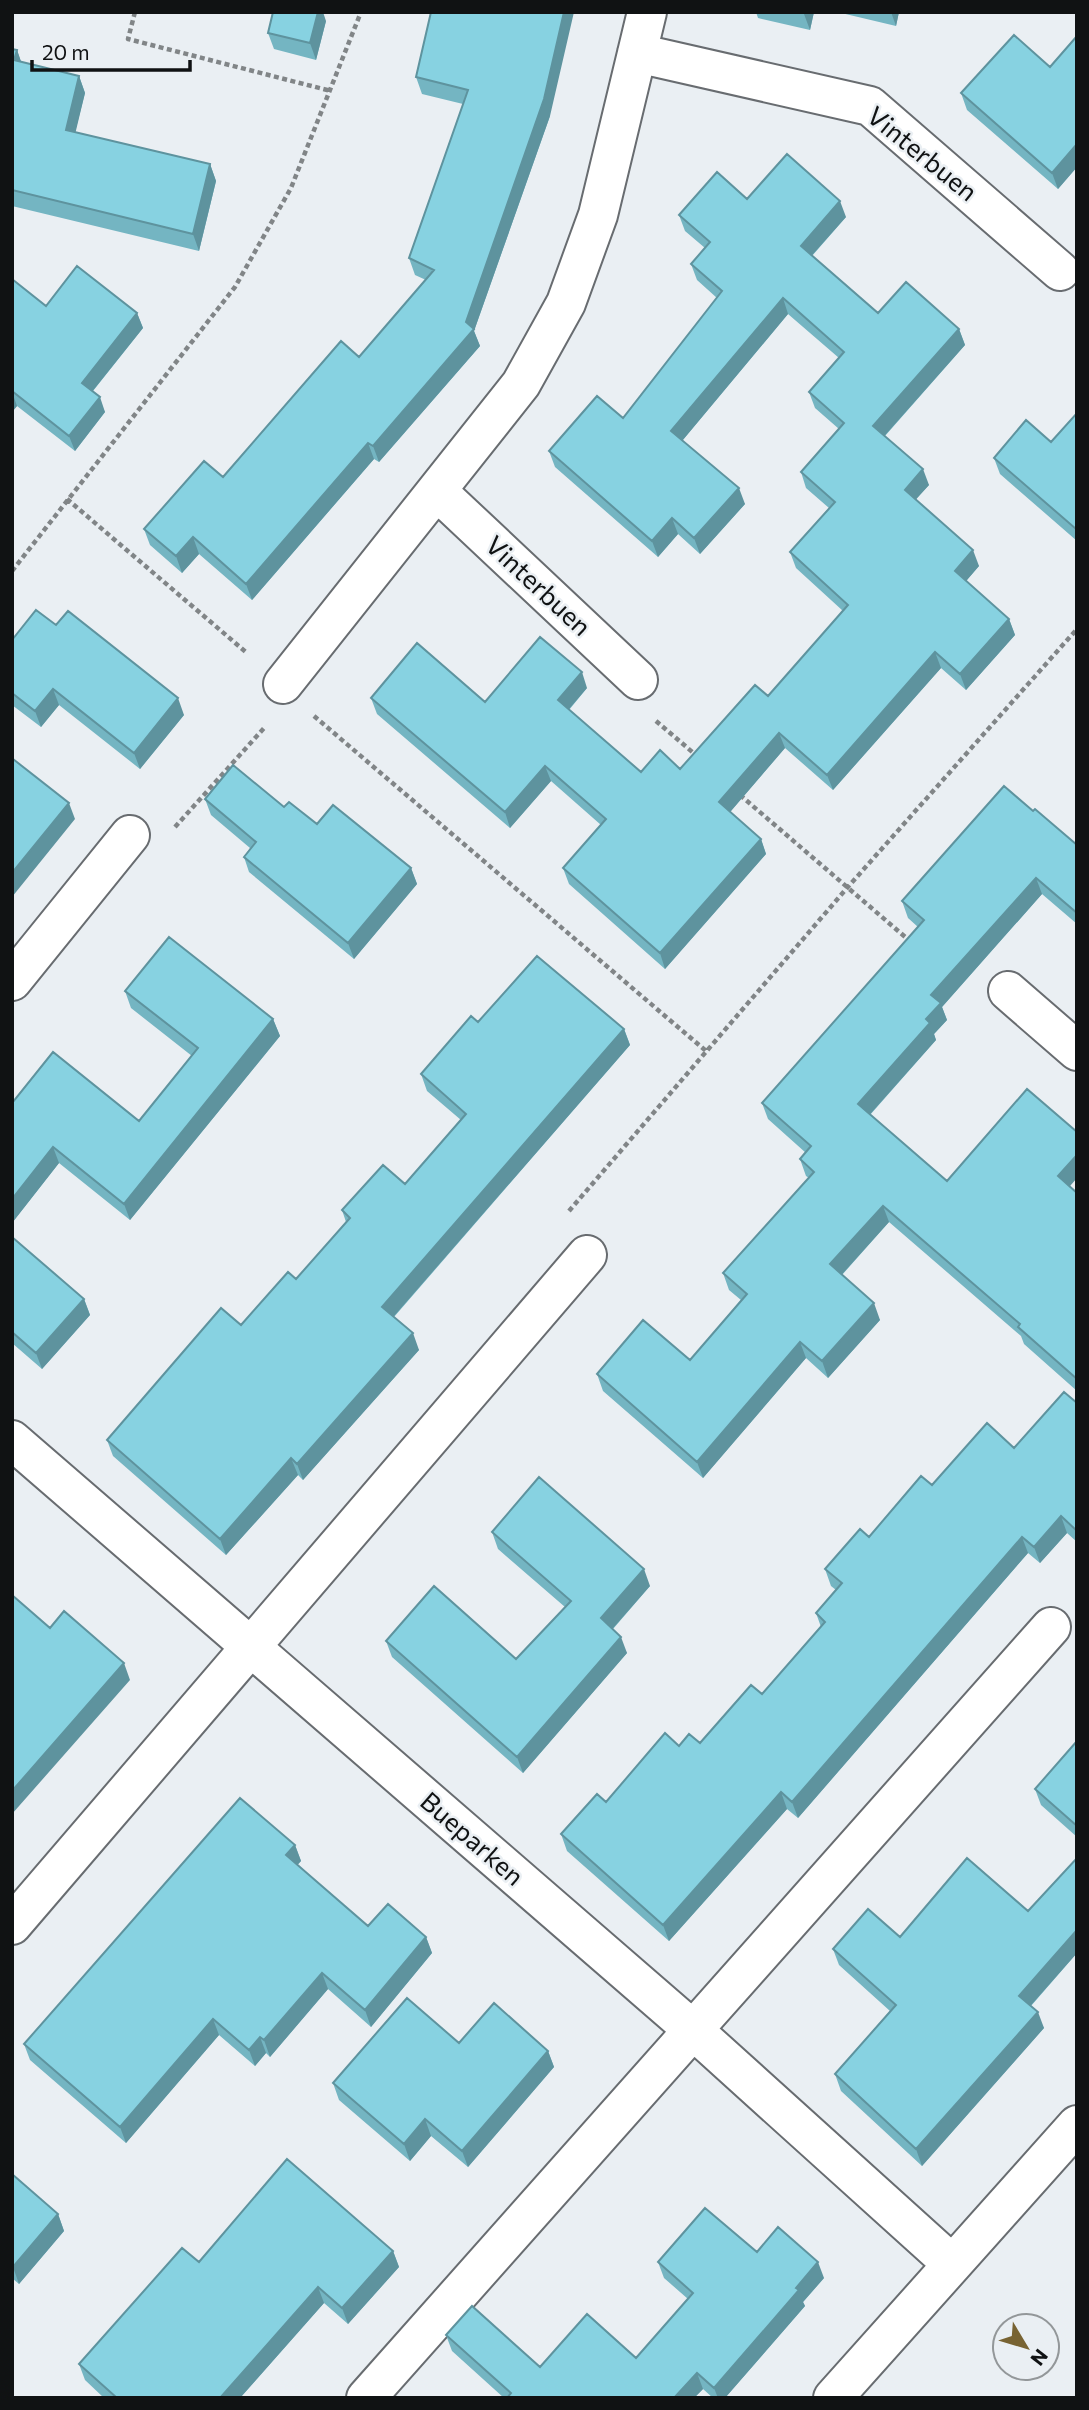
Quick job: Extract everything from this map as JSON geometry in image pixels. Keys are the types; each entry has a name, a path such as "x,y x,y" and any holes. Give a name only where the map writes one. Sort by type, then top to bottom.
{"street":[{"path":"288,691 437,491 521,384 566,303 598,215 647,12"},
{"name":"Vinterbuen","path":"637,53 870,106 1060,271"},
{"name":"Vinterbuen","path":"437,491 638,680"},
{"path":"12,981 130,835"},
{"path":"1008,991 1077,1051"},
{"path":"12,1925 587,1255"},
{"name":"Bueparken","path":"12,1440 693,2030 951,2263"},
{"path":"366,2398 1051,1627"},
{"path":"834,2398 951,2263 1077,2125"}],"path":[{"path":"135,12 128,39 331,91"},
{"path":"12,571 235,287 291,188 361,12"},
{"path":"67,499 706,1051"},
{"path":"587,1255 558,1224 847,888 1077,629"},
{"path":"638,680 645,710 705,764"},
{"path":"130,835 155,849 288,691"},
{"path":"736,790 917,947"}],"building":[{"path":"273,12 318,12 310,43 268,33"},
{"path":"431,12 564,12 544,99 466,322 474,329 373,446 368,443 246,584 193,537 176,556 144,529 204,461 223,477 341,341 359,357 434,270 409,258 468,90 416,77"},
{"path":"1014,35 1050,67 1077,36 1077,144 1052,173 961,93"},
{"path":"12,49 17,50 14,60 79,76 66,130 210,164 193,234 12,190"},
{"path":"787,154 840,201 801,246 878,313 906,282 959,329 873,426 923,469 905,490 973,550 955,571 1009,619 960,674 935,652 827,775 779,733 719,802 761,839 660,953 563,868 606,819 545,766 505,812 371,698 417,643 485,702 540,637 582,672 558,700 641,772 660,750 680,769 755,685 768,696 848,605 790,552 835,502 801,472 844,423 809,392 844,352 783,298 671,431 739,488 694,538 672,518 652,541 549,451 597,396 623,418 722,291 691,264 710,242 679,215 717,172 747,199"},
{"path":"77,266 137,313 82,383 100,397 69,436 12,391 12,279 46,306"},
{"path":"1077,413 1076,529 994,458 1026,420 1051,442"},
{"path":"36,610 56,625 68,611 178,698 134,753 53,689 35,711 12,693 12,640"},
{"path":"12,760 69,803 12,873"},
{"path":"233,765 284,807 289,802 317,824 333,805 411,868 348,943 244,857 256,842 205,799"},
{"path":"1004,786 1077,845 1077,913 1036,878 931,995 941,1003 926,1019 930,1023 858,1104 947,1181 1027,1089 1077,1132 1077,1155 1058,1176 1077,1193 1077,1379 1018,1327 1020,1324 883,1206 830,1264 874,1303 822,1361 800,1342 697,1462 597,1374 643,1320 690,1360 747,1294 723,1273 814,1172 800,1159 811,1146 762,1103 924,920 902,901"},
{"path":"169,937 273,1019 124,1204 53,1147 12,1199 12,1103 53,1052 139,1121 198,1048 125,991"},
{"path":"537,956 624,1029 382,1307 413,1333 297,1464 291,1458 220,1539 107,1440 221,1308 241,1325 288,1272 296,1279 350,1218 342,1210 383,1165 405,1184 466,1114 421,1074 471,1016 478,1022"},
{"path":"12,1237 84,1299 36,1353 12,1332"},
{"path":"1064,1392 1077,1403 1077,1531 1061,1516 1034,1547 1022,1537 792,1802 781,1792 663,1925 561,1834 597,1794 606,1802 665,1733 679,1746 689,1734 700,1743 751,1685 762,1694 825,1622 816,1613 842,1583 825,1569 860,1529 869,1537 921,1476 932,1485 987,1423 1014,1448"},
{"path":"539,1477 644,1569 601,1618 621,1637 517,1757 386,1641 434,1586 516,1659 571,1601 492,1532"},
{"path":"12,1595 50,1628 64,1611 124,1663 12,1791"},
{"path":"1077,1741 1077,1826 1035,1789"},
{"path":"240,1798 295,1845 286,1855 368,1926 388,1904 426,1937 365,2010 322,1973 264,2040 260,2037 249,2050 213,2019 120,2127 24,2044"},
{"path":"967,1858 1028,1911 1077,1858 1077,1930 1019,1996 1038,2012 916,2149 835,2074 896,2005 833,1949 868,1909 900,1937"},
{"path":"407,1998 459,2043 494,2003 548,2051 462,2151 425,2119 404,2144 333,2083"},
{"path":"287,2159 393,2251 342,2308 318,2287 220,2398 117,2398 79,2364 182,2248 199,2262"},
{"path":"12,2174 58,2214 13,2267 12,2266"},
{"path":"705,2208 757,2252 778,2227 818,2262 796,2288 799,2290 714,2388 697,2373 674,2398 507,2398 511,2393 446,2335 472,2306 540,2367 587,2314 636,2358 693,2293 658,2262"}]}
